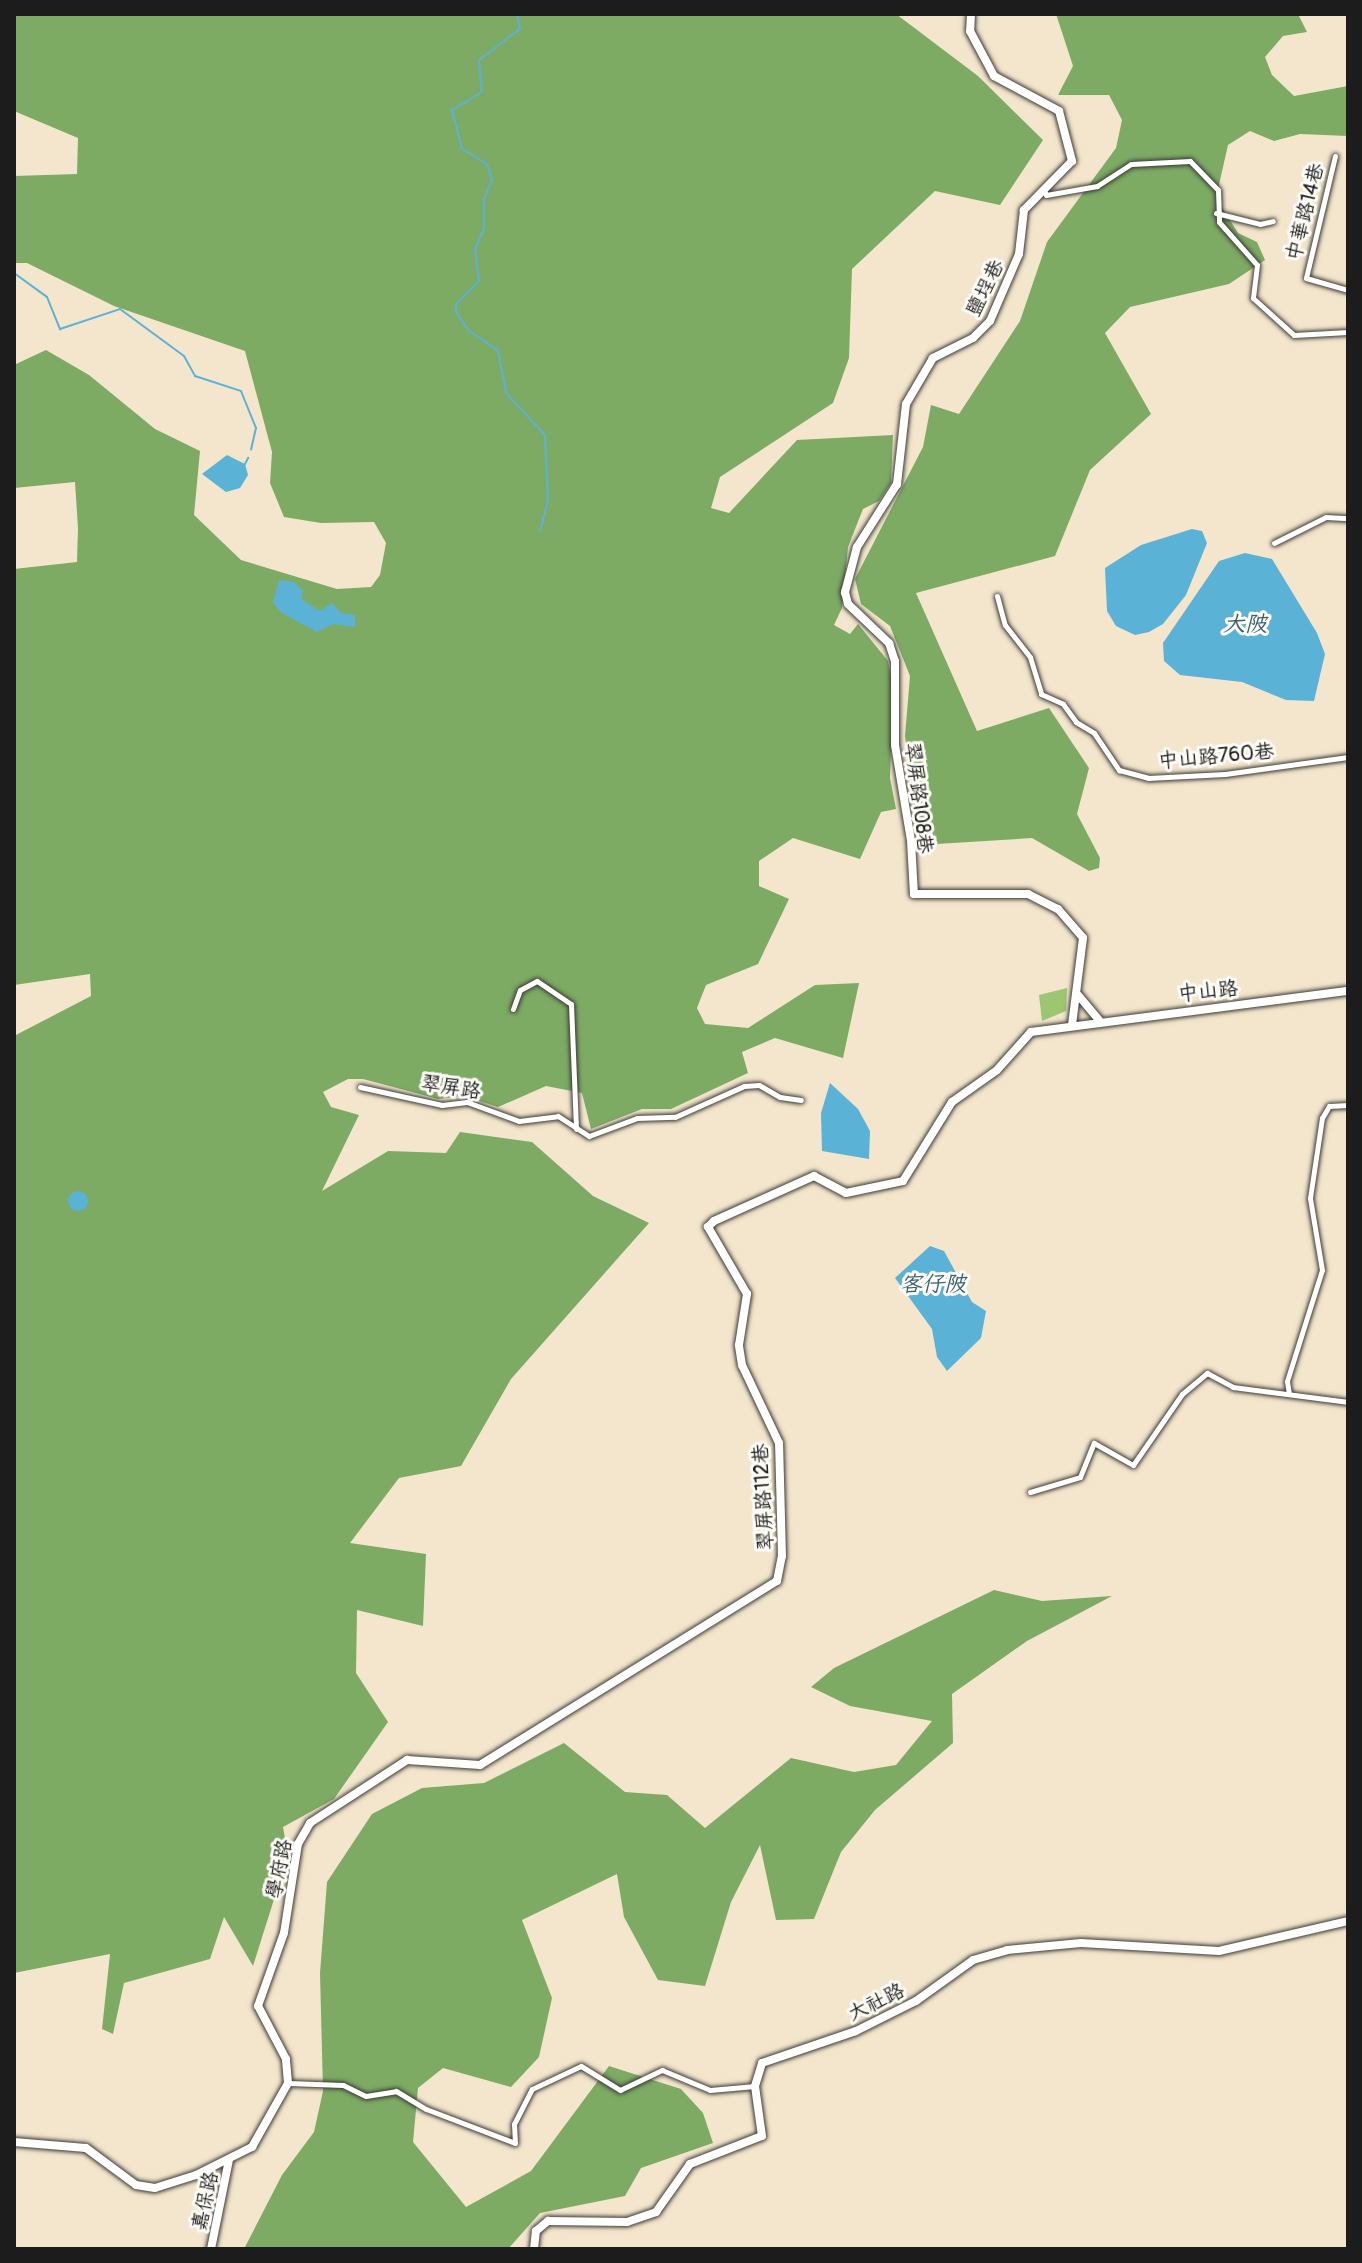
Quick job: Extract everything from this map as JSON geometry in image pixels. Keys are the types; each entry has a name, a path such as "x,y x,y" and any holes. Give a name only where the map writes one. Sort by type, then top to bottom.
{"street":[{"name":"鹽埕巷","path":"876,629 848,604 845,592 857,547 897,484 906,404 933,358 973,338 990,321 1019,254 1023,214 1044,190 1065,174 1072,161 1061,115 994,76 970,31 971,14"},
{"name":"中華路14巷","path":"1335,156 1306,278 1348,290"},
{"name":"中華路14巷","path":"1044,190 1046,195 1097,186 1131,164 1155,167 1190,161 1218,190 1216,213 1227,234 1257,265 1253,298 1287,330 1300,335 1348,332"},
{"path":"1216,213 1260,224 1273,221"},
{"path":"1274,543 1326,517 1348,518"},
{"name":"中山路760巷","path":"997,596 1005,625 1030,657 1041,694 1063,704 1076,722 1094,733 1119,770 1148,778 1225,774 1348,757"},
{"name":"翠屏路108巷","path":"876,629 895,661 895,745 906,804 914,894 1028,894 1058,909 1083,938 1072,1025"},
{"path":"513,1009 520,990 537,981 571,1004 576,1130"},
{"path":"1076,990 1083,1007 1100,1021"},
{"name":"中山路","path":"1072,1025 1348,991"},
{"name":"翠屏路112巷","path":"782,1567 779,1443 739,1353 747,1294 708,1227 814,1176 846,1193 903,1181 957,1098 997,1070 1027,1034 1072,1025"},
{"name":"翠屏路","path":"360,1087 442,1105 467,1102 519,1121 558,1116 576,1130 598,1136 627,1120 675,1117 744,1086 759,1085 780,1097 801,1100"},
{"path":"1289,1394 1287,1381 1322,1270 1310,1198 1322,1118 1329,1106 1348,1105"},
{"path":"1030,1492 1080,1477 1094,1443 1133,1465 1182,1394 1207,1373 1227,1386 1348,1402"},
{"name":"學府路","path":"288,2083 286,2059 260,2019 258,2006 284,1933 298,1844 310,1823 407,1760 480,1765 656,1652 762,1594 777,1581 782,1567"},
{"name":"大社路","path":"755,2086 767,2060 856,2031 916,2001 973,1960 1007,1950 1081,1943 1219,1951 1348,1921"},
{"path":"14,2142 86,2148 145,2187 174,2184 229,2160 257,2141 288,2083 343,2085 366,2096 396,2091 426,2109 515,2143 514,2124 532,2089 581,2066 620,2090 662,2070 710,2090 755,2086 765,2128 755,2142 690,2164 656,2212 627,2222 541,2223 534,2249"},
{"name":"嘉保路","path":"211,2249 229,2160"}],"green space":[{"path":"14,14 896,14 978,76 1043,140 1000,205 935,191 852,269 849,358 833,403 720,477 711,508 729,513 797,440 893,435 891,483 879,501 863,509 848,547 842,608 834,625 850,634 858,624 888,661 893,686 890,778 896,809 881,812 860,859 793,838 759,861 759,886 789,899 758,964 706,985 697,1008 705,1024 748,1028 815,985 859,983 843,1058 775,1038 742,1052 748,1073 671,1109 642,1109 591,1129 582,1093 546,1086 498,1107 463,1096 438,1099 363,1079 348,1079 323,1092 331,1107 359,1115 322,1191 388,1151 446,1153 460,1132 532,1142 593,1196 649,1223 511,1379 461,1466 399,1478 350,1543 426,1554 423,1626 357,1610 356,1673 388,1722 334,1799 283,1827 288,1855 253,1966 224,1917 210,1959 124,1983 113,2034 102,2029 110,1954 14,1973 14,1036 91,996 90,974 14,985 14,569 77,562 78,528 75,482 14,488 14,365 46,350 89,375 155,429 200,451 194,515 241,560 337,589 371,587 380,575 386,543 374,522 321,523 284,517 270,483 272,452 245,351 114,306 27,263 14,263 14,176 77,174 78,138 14,111"},
{"path":"1056,14 1298,14 1307,32 1283,36 1265,57 1272,75 1294,96 1348,86 1348,136 1300,134 1274,141 1250,131 1228,145 1216,198 1238,233 1257,242 1265,260 1229,284 1130,307 1105,333 1151,414 1090,470 1055,556 916,593 977,731 1049,708 1089,768 1077,814 1100,858 1099,868 1089,871 1032,838 920,845 905,736 910,676 890,626 861,604 855,579 923,447 931,405 959,414 1020,321 1047,242 1116,148 1122,120 1109,95 1058,95 1073,66"},
{"path":"1067,988 1066,1011 1042,1021 1039,995"},
{"path":"994,1590 1042,1601 1112,1596 1027,1641 952,1694 953,1743 875,1810 841,1852 814,1919 776,1920 760,1845 731,1902 705,1986 658,1980 624,1917 617,1874 522,1920 552,1998 539,2057 511,2087 443,2068 418,2088 413,2142 466,2207 531,2171 609,2066 681,2089 703,2113 713,2143 641,2168 625,2196 540,2213 508,2249 244,2249 282,2175 314,2132 323,2091 320,1973 327,1882 372,1814 422,1788 484,1783 564,1743 625,1792 667,1795 705,1828 791,1758 854,1772 896,1765 932,1721 850,1706 811,1687 834,1668"}],"water":[{"path":"227,455 245,464 248,475 240,488 226,492 202,474"},
{"name":"大陂","path":"1192,529 1202,531 1207,543 1186,595 1163,624 1149,632 1135,635 1116,626 1107,611 1105,568 1141,545"},
{"name":"大陂","path":"1245,553 1272,559 1317,633 1325,654 1314,701 1286,700 1242,682 1180,675 1164,661 1163,643 1219,561"},
{"path":"279,580 294,582 303,591 301,599 320,611 332,603 341,613 355,615 355,627 333,624 317,632 282,613 273,603"},
{"path":"830,1083 858,1109 870,1131 869,1159 822,1151 821,1113"},
{"path":"78,1191 85,1194 88,1201 85,1208 78,1211 71,1208 68,1201 71,1194"},
{"name":"客仔陂","path":"930,1246 944,1251 972,1302 986,1311 981,1338 947,1371 937,1357 932,1329 895,1278"}],"waterway":[{"path":"517,14 520,29 479,60 482,92 452,110 462,149 487,164 492,179 484,200 484,229 475,249 479,281 456,304 456,312 468,330 498,350 506,393 545,435 548,501 540,531"},
{"path":"14,273 47,297 60,329 120,309 184,356 195,376 241,391 256,428 251,449"},
{"path":"245,464 248,458"}]}
